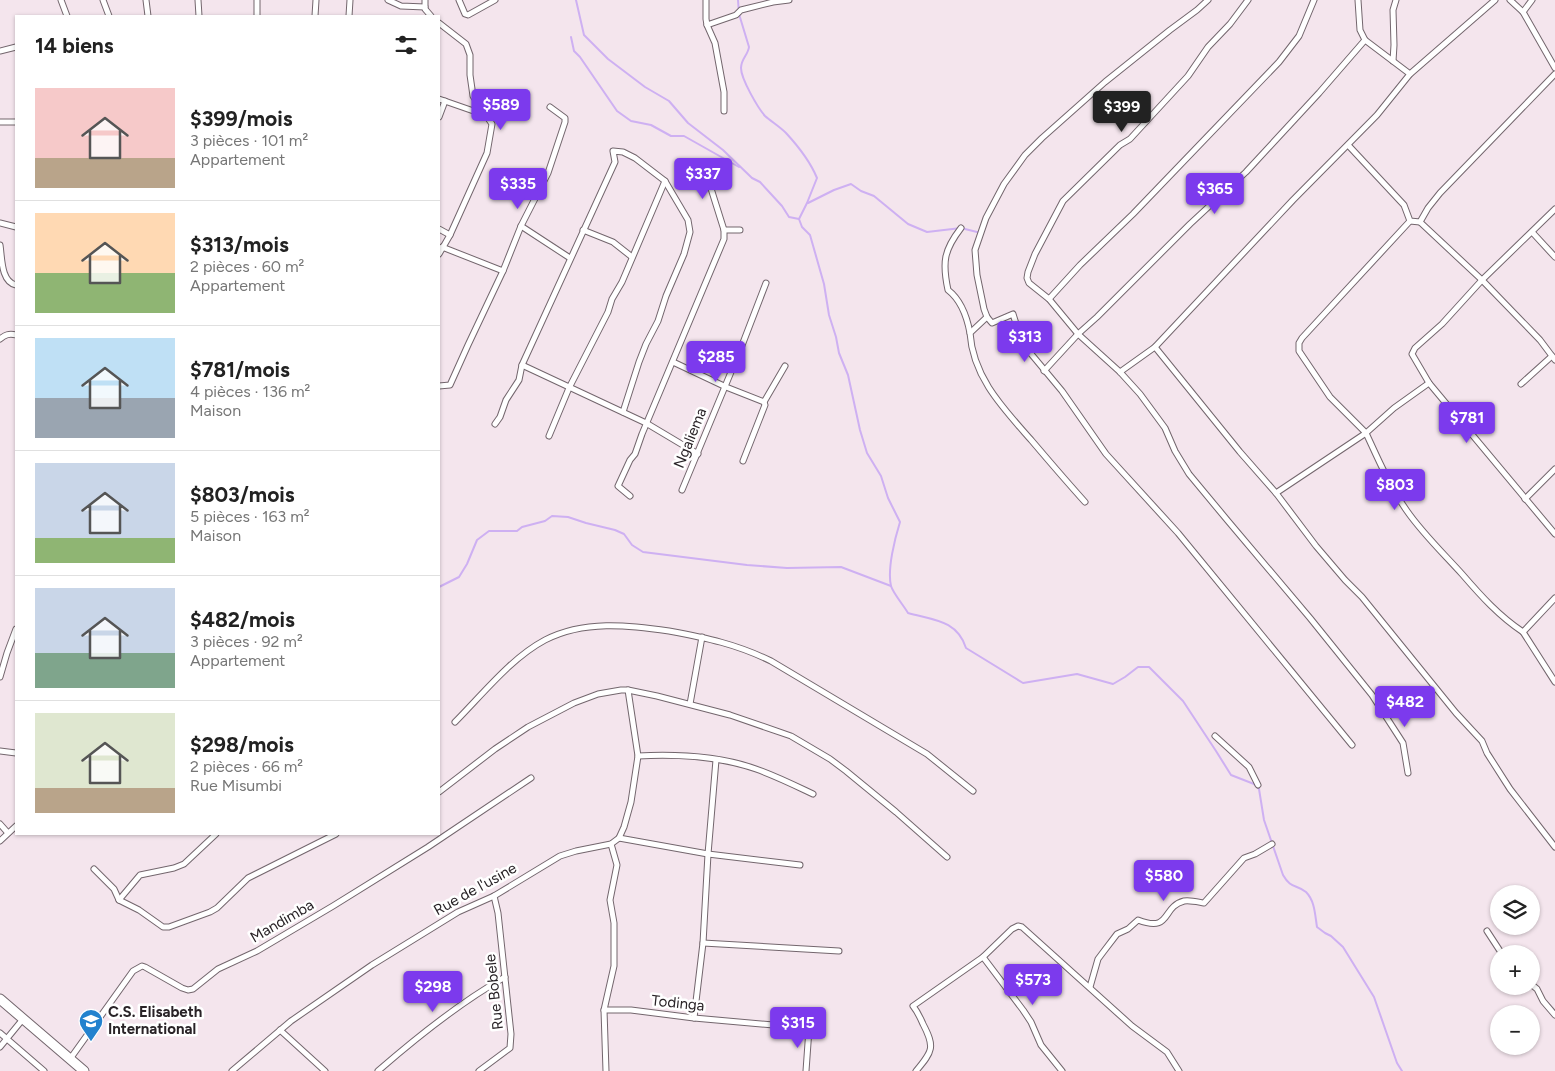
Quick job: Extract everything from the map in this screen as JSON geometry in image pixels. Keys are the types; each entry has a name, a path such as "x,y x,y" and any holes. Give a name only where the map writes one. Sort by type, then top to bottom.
{"highway":[{"path":"0,1000 84,1071"}],"street":[{"path":"61,0 67,15"},
{"path":"103,0 109,15"},
{"path":"146,0 148,15"},
{"path":"198,0 200,15"},
{"path":"257,0 257,15"},
{"path":"315,15 316,0"},
{"path":"349,15 350,0"},
{"path":"388,0 401,6 425,7"},
{"path":"425,0 425,9 431,15"},
{"path":"459,0 465,14 468,15 495,0"},
{"path":"706,0 707,25 715,43 724,92 724,112"},
{"path":"707,25 736,15 741,10 789,0"},
{"path":"1208,0 1105,82 1024,154 1004,184 986,218 975,250 977,275 987,317 992,323 1013,314 1022,343 1062,391 1106,454 1178,533 1352,746"},
{"path":"1248,0 1230,24 1208,47 1188,76 1130,139 1120,145 1063,201 1047,229 1027,278 1029,283 1049,299 1078,334 1120,372 1140,394 1165,428 1175,451 1189,474 1372,695 1402,743 1408,773"},
{"path":"1049,299 1279,62 1300,36 1314,0"},
{"path":"1358,0 1360,30 1364,40 1410,74"},
{"path":"1393,61 1393,16 1396,0"},
{"path":"1120,372 1155,347 1293,200 1377,115 1410,74 1494,0"},
{"path":"1510,0 1522,12 1555,68"},
{"path":"1522,12 1532,0"},
{"path":"440,24 466,44 470,55 472,90 476,102 492,124 488,147 450,235 440,251"},
{"path":"1044,371 1078,334 1246,172 1364,40"},
{"path":"0,51 15,47"},
{"path":"1420,222 1440,193 1555,74"},
{"path":"440,99 485,115"},
{"path":"440,114 445,101"},
{"path":"440,386 450,385 503,271 521,226 548,173 565,122 565,118 550,107"},
{"path":"0,122 15,122"},
{"path":"1348,145 1404,205 1410,221"},
{"path":"495,424 500,417 506,400 519,380 522,365 615,162 613,151 622,152 635,158 665,181 688,220 690,232 684,254 666,296 658,321 639,362 623,412"},
{"path":"630,496 618,486 630,460 635,454 646,423 724,239 724,230 703,163"},
{"path":"549,436 569,388 608,312 612,298 622,282 665,181"},
{"path":"1555,209 1482,280 1442,324 1413,350 1412,354 1429,383 1555,534"},
{"path":"1410,221 1420,222 1482,280 1540,340 1554,358 1521,384"},
{"path":"1410,221 1302,338 1298,347 1299,351 1330,396 1366,432 1382,468 1407,511 1495,611 1523,632 1555,682"},
{"path":"0,223 15,227"},
{"path":"521,226 570,258"},
{"path":"961,228 951,240 946,251 945,273 948,290 955,296 965,313 979,371 995,398 1085,502"},
{"path":"440,230 450,235"},
{"path":"583,230 613,242 632,257"},
{"path":"724,230 740,230"},
{"path":"1532,232 1555,257"},
{"path":"0,245 2,273 11,284 15,285"},
{"path":"442,246 503,271"},
{"name":"Ngaliema","path":"682,490 726,387 766,283"},
{"path":"970,333 987,317"},
{"path":"0,339 11,334 15,335"},
{"path":"1155,347 1240,452 1276,493 1316,546 1362,597 1456,713 1482,741 1510,789 1555,847"},
{"path":"673,362 726,387 764,402"},
{"path":"522,365 646,423 698,454"},
{"path":"743,461 765,405 764,402 784,366"},
{"path":"1276,493 1366,432 1394,408 1429,383"},
{"path":"1526,499 1555,469"},
{"path":"1523,632 1555,598"},
{"path":"454,722 524,655 546,640 570,631 593,626 634,626 702,637 747,650 771,661 927,754 973,791"},
{"path":"0,677 15,633"},
{"path":"690,704 702,637"},
{"path":"0,652 7,653"},
{"path":"628,690 638,756 631,802 619,838 708,854 800,865"},
{"path":"440,791 495,749 528,727 574,703 590,697 628,690 730,715 791,736 807,744 830,758 947,857"},
{"path":"1215,736 1249,767 1258,785"},
{"path":"0,751 15,753"},
{"path":"638,756 678,756 733,762 756,769 813,794"},
{"path":"694,1018 703,943 716,760"},
{"name":"Mandimba","path":"70,1058 133,970 142,966 182,988 193,989 218,969 257,951 333,906 531,778"},
{"path":"0,824 8,833"},
{"path":"0,841 15,827"},
{"path":"119,900 140,876 184,864 215,835"},
{"path":"94,869 114,889 119,900 139,910 163,927 169,927 210,912 248,878 334,835"},
{"name":"Rue de l'usine","path":"232,1071 291,1021 380,960 458,912 494,896 560,856 611,844 619,838"},
{"path":"606,1071 604,1010 614,966 614,923 610,900 617,865 611,844"},
{"path":"1090,987 1098,959 1117,934 1128,929 1138,920 1149,924 1158,924 1167,917 1172,907 1186,900 1204,902 1244,858 1272,844"},
{"name":"Rue Bobele","path":"479,1071 510,1048 511,1034 505,977 498,913 494,896"},
{"path":"916,1071 930,1051 932,1042 913,1006 983,957 1012,929 1018,926 1022,927 1132,1026 1166,1052 1179,1071"},
{"path":"1487,931 1496,945"},
{"path":"703,943 839,951"},
{"path":"983,957 1023,1010 1031,1022 1041,1045 1062,1071"},
{"path":"378,1071 405,1047 480,990 505,977"},
{"path":"1540,994 1555,1015"},
{"name":"Todinga","path":"604,1010 631,1010 694,1018 807,1028 809,1029 806,1071"},
{"path":"0,1047 23,1019"},
{"path":"280,1030 325,1071"},
{"path":"0,1033 44,1071"}],"waterway":[{"path":"576,0 584,35 608,59 645,87 669,101 688,123 723,150 752,178 760,182 782,206 789,217 799,219"},
{"path":"738,0 739,14 749,47 741,68 747,86 765,116 786,133 799,148 817,178 799,219"},
{"path":"571,37 574,51 617,111 631,121 651,125 671,136 684,136 739,167"},
{"path":"808,203 851,184 861,191 874,196 908,224 927,232 961,228 981,233"},
{"path":"799,219 802,227 810,235 824,284 829,315 839,353 848,375 867,453 881,476 888,498 900,522 892,554 890,579 892,589 908,613 950,626 957,632 966,648 1023,683 1077,674 1113,684 1138,667 1149,667 1183,701 1231,775 1254,784 1259,789 1264,820 1283,875 1289,882 1306,892 1309,896 1314,908 1317,927 1343,947 1374,997 1397,1063 1402,1071"},
{"path":"440,586 459,577 467,564 477,540 489,531 517,531 522,527 545,521 552,516 568,517 615,530 624,534 632,545 643,552 747,565 787,568 841,567 891,586"}],"place":[{"name":"C.S. Elisabeth International","path":"91,1042"}]}
